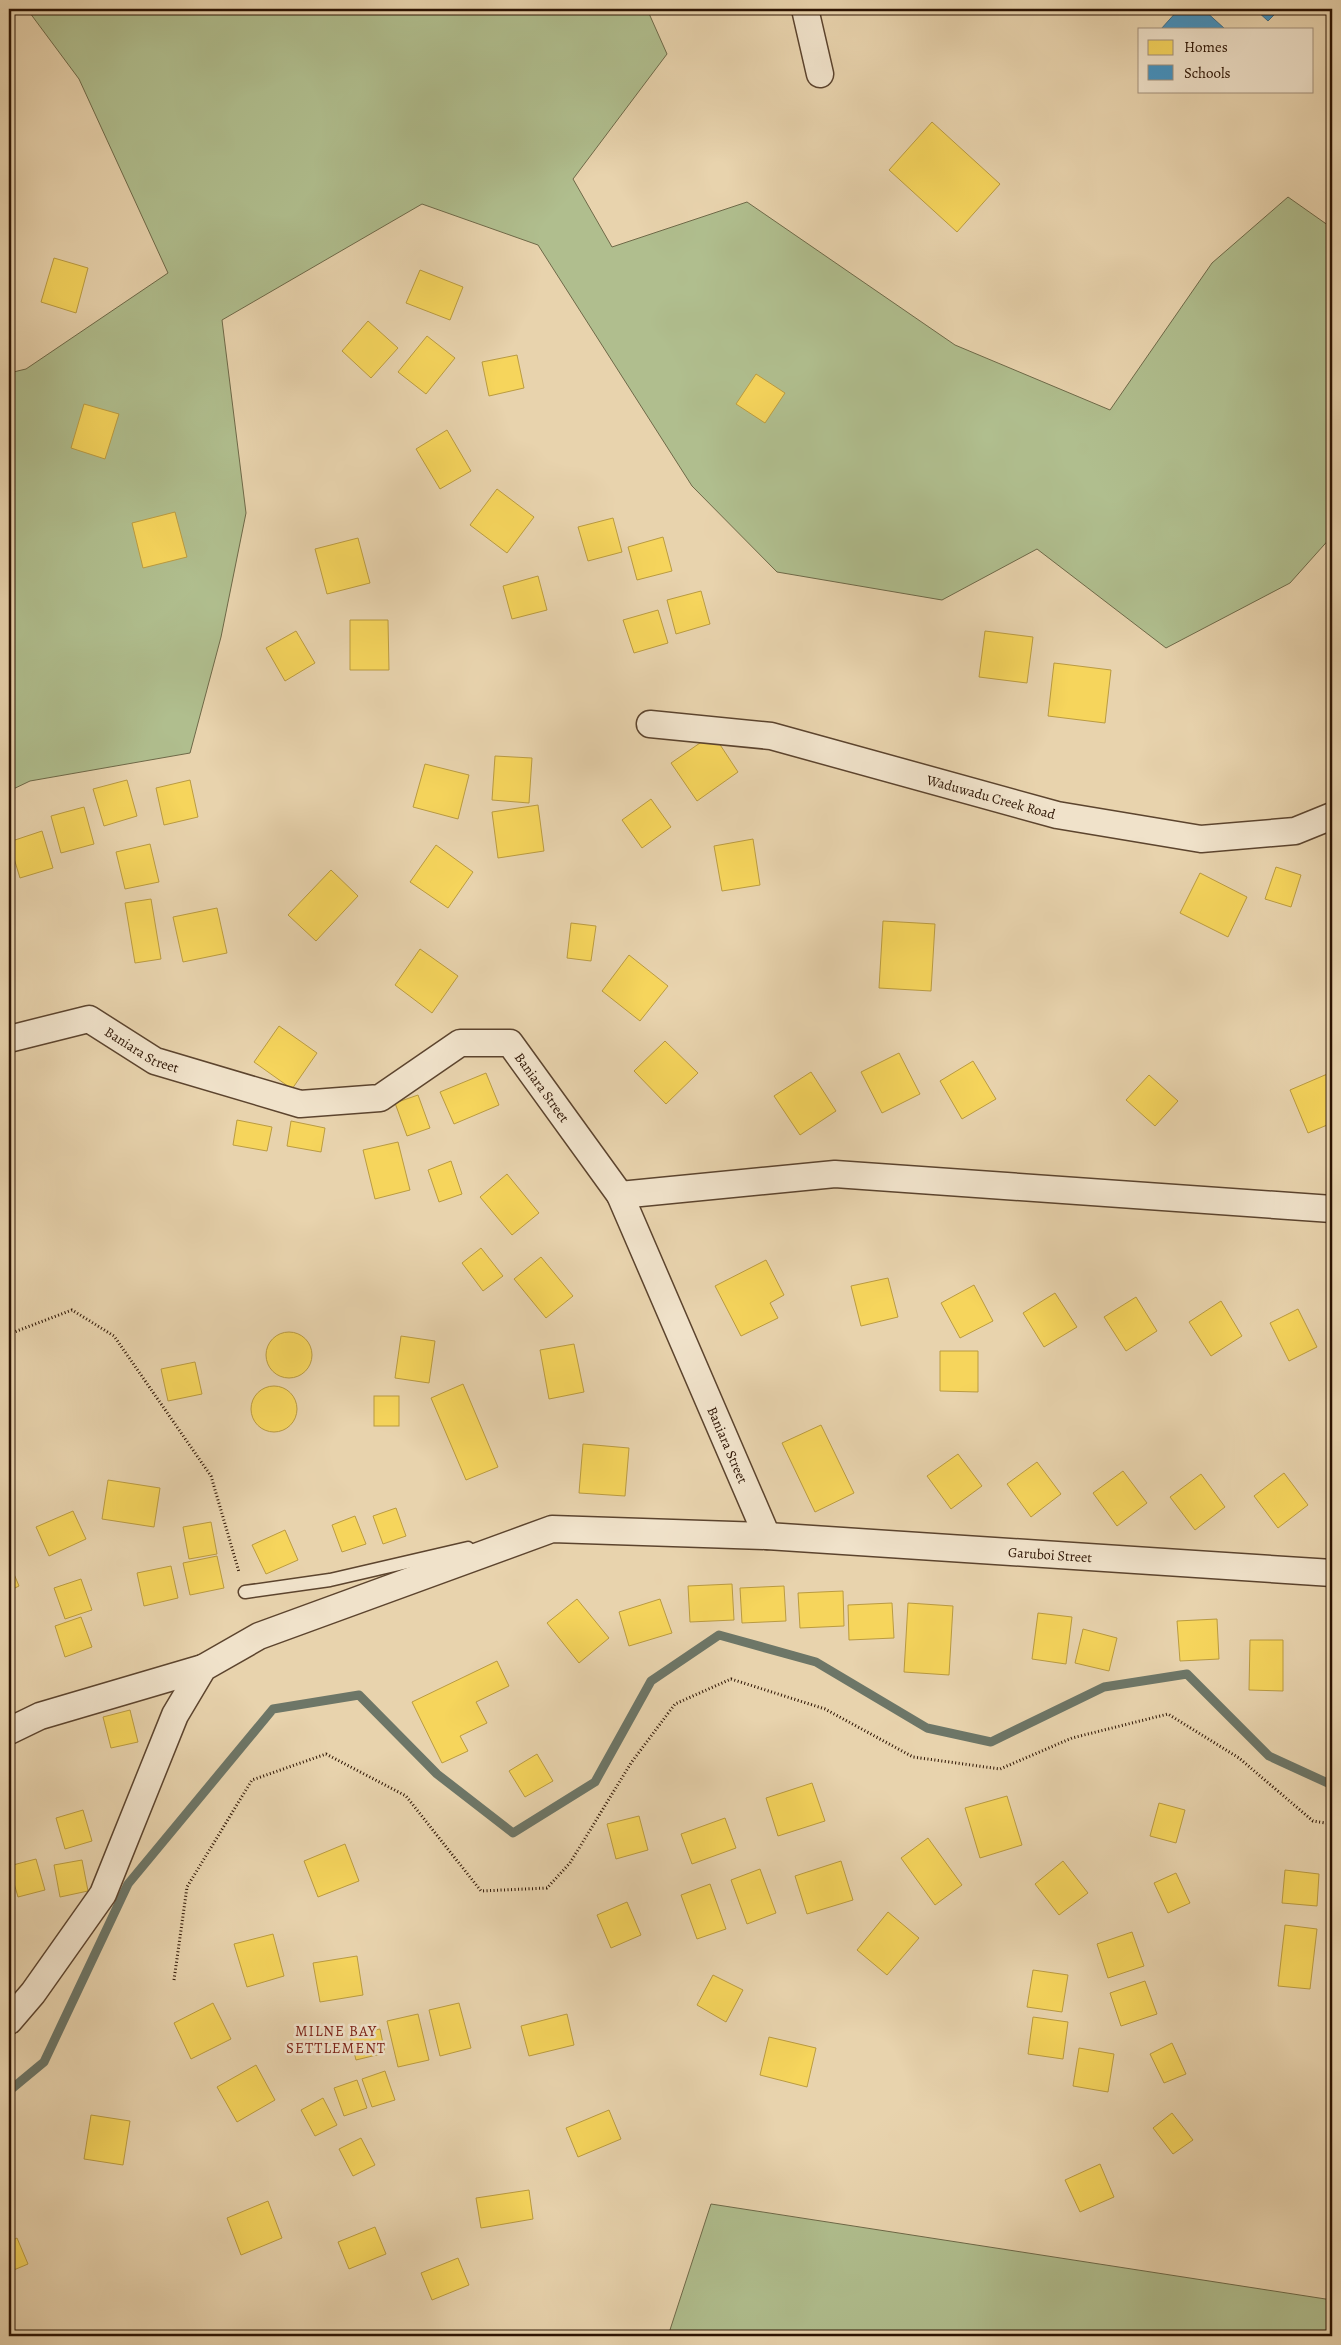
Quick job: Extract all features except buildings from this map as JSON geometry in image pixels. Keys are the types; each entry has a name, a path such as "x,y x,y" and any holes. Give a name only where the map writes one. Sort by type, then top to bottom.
{"street":[{"path":"805,9 820,74"},
{"name":"Waduwadu Creek Road","path":"650,724 771,736 1058,815 1201,839 1295,831 1332,816"},
{"name":"Baniara Street","path":"9,1038 89,1020 155,1061 300,1104 380,1098 460,1043 510,1043 620,1195 767,1536"},
{"path":"620,1195 835,1174 1332,1210"},
{"path":"9,1731 40,1716 203,1668 259,1636 552,1529"},
{"name":"Garuboi Street","path":"552,1529 767,1536 1332,1573"},
{"path":"9,2021 33,1993 103,1894 175,1715 203,1668"}],"lane":[{"path":"245,1592 330,1580 552,1529"}],"path":[{"path":"9,1334 72,1310 114,1336 211,1476 245,1592"},
{"path":"174,1980 187,1887 252,1780 326,1754 406,1796 480,1891 546,1888 570,1863 631,1763 675,1704 731,1679 825,1709 913,1757 1000,1769 1072,1738 1168,1714 1239,1758 1312,1821 1332,1824"}],"green space":[{"path":"27,9 647,9 667,54 573,179 612,247 747,202 955,345 1110,410 1212,263 1288,197 1332,228 1332,536 1290,583 1166,648 1037,549 942,600 777,572 692,486 538,245 422,204 222,320 246,513 221,637 190,753 30,781 9,791 9,373 26,369 168,273 79,79"},
{"path":"711,2204 1332,2300 1332,2336 668,2336"}],"waterway":[{"path":"9,2091 44,2062 128,1884 273,1709 359,1695 437,1774 513,1833 595,1782 651,1681 719,1635 816,1662 927,1728 991,1742 1104,1687 1187,1674 1269,1756 1332,1785"}],"district":[{"name":"MILNE BAY SETTLEMENT","path":"336,2040"}]}
